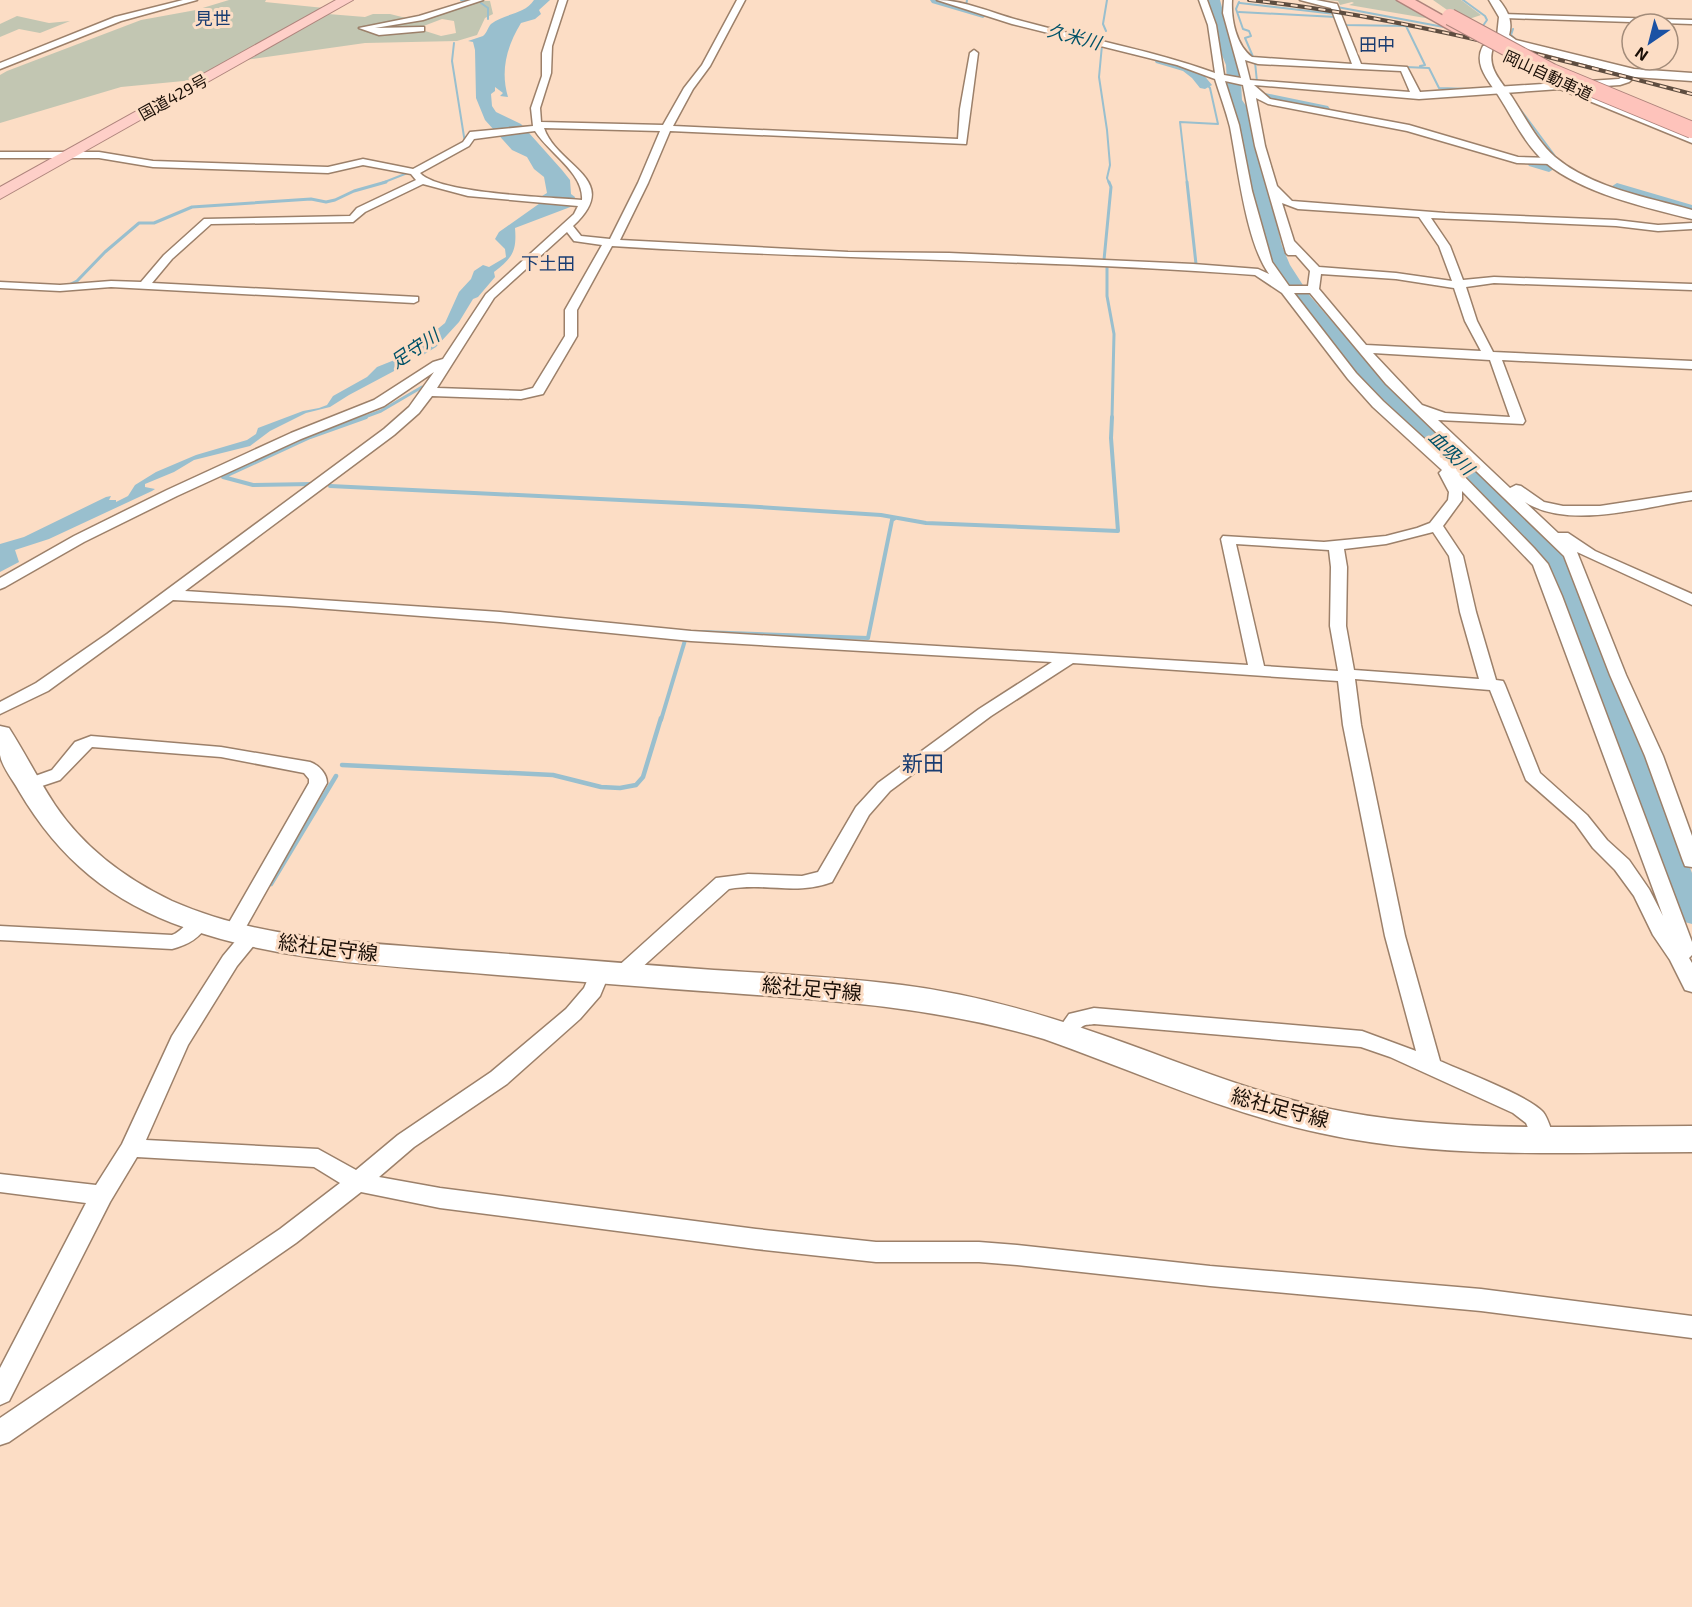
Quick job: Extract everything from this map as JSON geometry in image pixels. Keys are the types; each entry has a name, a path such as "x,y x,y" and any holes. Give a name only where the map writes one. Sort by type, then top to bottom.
{"highway":[{"name":"国道429号","path":"0,194 346,0"},
{"path":"1404,0 1441,17"},
{"name":"岡山自動車道","path":"1412,0 1462,31 1587,94 1692,138"},
{"name":"岡山自動車道","path":"1423,0 1441,17 1552,72 1692,128"}],"main road":[{"name":"総社足守線","path":"0,734 57,827 95,867 137,895 200,923 242,936 334,951 908,998 967,1007 1065,1034 1192,1082 1253,1102 1319,1120 1396,1133 1493,1140 1692,1139"}],"street":[{"path":"0,66 117,19 193,0"},
{"path":"421,29 379,32 363,28 420,18 479,0"},
{"path":"0,710 42,687 171,595 390,432 414,410 428,392 490,296 567,226 584,204 588,194 582,179 537,128 534,106 546,76 546,52 563,0"},
{"path":"428,392 521,396 538,391 571,336 571,310 608,242 644,183 648,167 664,129 689,88 706,66 741,0"},
{"path":"941,0 969,4 1180,63 1222,77 1243,79 1358,76 1404,69 1415,93 1419,96"},
{"path":"1203,0 1212,25 1247,192 1266,262 1359,383 1448,468 1540,564 1554,596 1685,950 1679,957"},
{"path":"1228,0 1227,13 1243,79 1254,108 1260,146 1289,242 1302,273 1330,312 1390,381 1465,455 1549,508 1589,510 1692,496"},
{"path":"1304,0 1334,6 1358,76"},
{"path":"1480,0 1493,12 1499,25 1485,51 1487,68 1540,148 1552,161 1590,182 1692,215"},
{"path":"1494,0 1505,16 1506,25 1503,36 1505,39 1634,74 1692,77"},
{"path":"1505,16 1692,22"},
{"path":"1237,50 1252,60 1358,76 1419,96 1623,81 1634,74"},
{"path":"412,172 466,144 475,135 537,128 664,129 963,142 965,106 974,53"},
{"path":"1243,79 1252,60"},
{"path":"1243,79 1261,98 1268,101 1409,129 1517,160 1552,161"},
{"path":"1590,84 1692,128"},
{"path":"1561,87 1692,138"},
{"path":"0,155 99,155 147,164 328,170 363,162 412,172 422,181 468,193 584,204"},
{"path":"144,286 168,257 208,221 353,219 361,210 422,181"},
{"path":"1271,186 1288,203 1298,206 1616,223 1658,228 1692,226"},
{"path":"1409,400 1443,417 1518,421 1492,356 1477,335 1445,244 1435,227 1422,214"},
{"path":"567,226 578,239 608,242 837,254 1104,263 1258,272 1288,290 1312,288"},
{"path":"1289,242 1316,270 1459,285 1494,280 1692,287"},
{"path":"1312,288 1316,270"},
{"path":"0,285 60,288 101,284 414,299"},
{"path":"1363,349 1692,365"},
{"path":"0,584 79,539 172,493 296,436 379,403 437,365 447,361"},
{"path":"1442,463 1465,455"},
{"path":"1257,671 1228,539 1336,545 1386,540 1435,526 1455,500 1456,492 1442,463"},
{"path":"1484,469 1563,546 1576,563 1618,675 1654,756 1692,861"},
{"path":"1531,516 1590,554 1692,600"},
{"path":"1435,526 1449,540 1456,554 1467,610 1489,685"},
{"path":"1336,545 1339,567 1338,626 1347,674 1352,725 1397,946 1431,1066"},
{"path":"171,595 289,601 488,616 691,636 880,645 1497,685 1532,776 1581,819 1600,844 1622,865 1679,957 1692,985"},
{"path":"0,1433 288,1236 323,1211 406,1141 499,1078 573,1014 611,973 723,883 741,880 809,882 825,877 841,853 860,814 871,800 911,766 985,711 1069,659"},
{"path":"0,1393 96,1195 131,1148 179,1042 231,961 318,783 318,778 310,768 221,752 91,741 82,743 62,771 48,779 30,784"},
{"path":"0,933 172,942 183,939 200,923"},
{"path":"1065,1034 1076,1020 1094,1016 1362,1040 1397,1050 1521,1107 1535,1118 1543,1138"},
{"path":"131,1148 318,1158 357,1182 440,1198 876,1252 979,1252 1017,1255 1210,1276 1481,1300 1692,1327"},
{"path":"0,1183 96,1195"}],"green space":[{"path":"229,0 266,0 265,2 324,8 194,80 121,87 0,123 0,75 7,71 141,20 196,10"},
{"path":"1326,0 1399,0 1431,19 1349,5 1354,3 1352,2 1340,5 1338,1"},
{"path":"1433,0 1461,0 1481,15 1463,21"},
{"path":"490,1 493,14 485,18 477,35 457,41 365,43 245,60 328,14 365,17 373,14 390,14 406,18 443,8","holes":["442,19 454,21 456,33 441,36 422,30 421,27"]},
{"path":"17,16 49,23 70,21 40,33 19,29 0,37 0,24"}],"water":[{"name":"足守川","path":"534,0 550,0 539,10 541,14 535,19 521,23 516,32 506,58 505,77 508,97 500,96 503,93 495,87 495,91 491,94 492,106 496,112 521,124 562,170 570,180 571,194 575,197 573,206 515,228 512,254 494,272 495,277 478,297 473,299 459,322 436,347 423,355 414,354 400,360 400,365 396,370 330,407 306,413 270,431 250,446 194,460 174,472 145,484 145,487 155,489 152,491 49,539 15,550 19,562 0,572 0,544 24,537 106,497 111,496 109,500 116,500 116,502 128,496 135,485 156,472 196,455 247,440 256,434 258,428 303,411 327,405 333,396 367,377 377,367 412,353 412,350 445,323 459,292 471,279 474,271 483,265 489,267 506,257 505,249 495,239 499,232 543,201 542,196 547,193 544,177 534,169 527,157 512,150 485,120 476,98 475,50 473,42 468,41 483,36 496,20 525,9"}],"waterway":[{"path":"461,0 472,1"},
{"name":"久米川","path":"936,0 983,14"},
{"path":"966,6 967,0"},
{"path":"1106,31 1103,24 1107,0"},
{"name":"血吸川","path":"1214,0 1225,45 1233,65 1235,100 1242,110 1273,246 1281,265 1303,299 1362,368 1540,540 1569,582 1692,913"},
{"path":"1463,0 1485,16 1487,20 1480,30"},
{"path":"1239,2 1236,9 1243,29 1249,31 1251,36 1245,38 1254,59"},
{"path":"481,3 488,8 488,19"},
{"path":"1240,3 1335,14"},
{"path":"1337,7 1449,28"},
{"path":"1239,12 1336,17"},
{"path":"1342,21 1344,25 1406,26 1425,65 1420,66"},
{"path":"1513,29 1511,35 1516,40"},
{"path":"454,43 452,61 465,143 463,144"},
{"path":"1102,45 1099,77 1107,130 1110,165 1107,178 1109,183"},
{"name":"久米川","path":"1161,60 1193,71 1205,85"},
{"path":"1255,62 1257,82"},
{"path":"1405,67 1429,68 1439,88 1471,89"},
{"path":"1187,183 1180,122 1218,124 1210,88 1204,81"},
{"name":"久米川","path":"1265,97 1323,109"},
{"path":"1517,105 1555,156"},
{"path":"639,182 648,159"},
{"name":"久米川","path":"1535,163 1549,167"},
{"path":"382,183 410,172"},
{"path":"69,285 77,281 105,252 139,223 154,223 192,207 311,199 326,202 386,182"},
{"path":"1109,182 1111,187 1104,260 1107,267 1107,296 1114,334 1112,418"},
{"path":"1187,182 1196,264"},
{"name":"久米川","path":"1617,188 1692,210"},
{"path":"591,266 604,242"},
{"path":"362,418 381,411 422,387"},
{"path":"312,484 253,485 223,477 310,437 366,417"},
{"path":"330,486 743,506 881,515 926,523 1118,531 1111,438 1112,417"},
{"path":"701,632 868,638 892,520 895,518"},
{"path":"661,720 686,637"},
{"path":"342,765 553,775 601,787 620,788 636,785 643,777 661,718"},
{"path":"271,884 336,776"}],"railway":[{"path":"1249,0 1305,7 1417,27 1692,94"}],"district":[{"name":"見世","path":"213,19"},
{"name":"田中","path":"1377,45"},
{"name":"下土田","path":"548,264"},
{"name":"新田","path":"923,764"}]}
